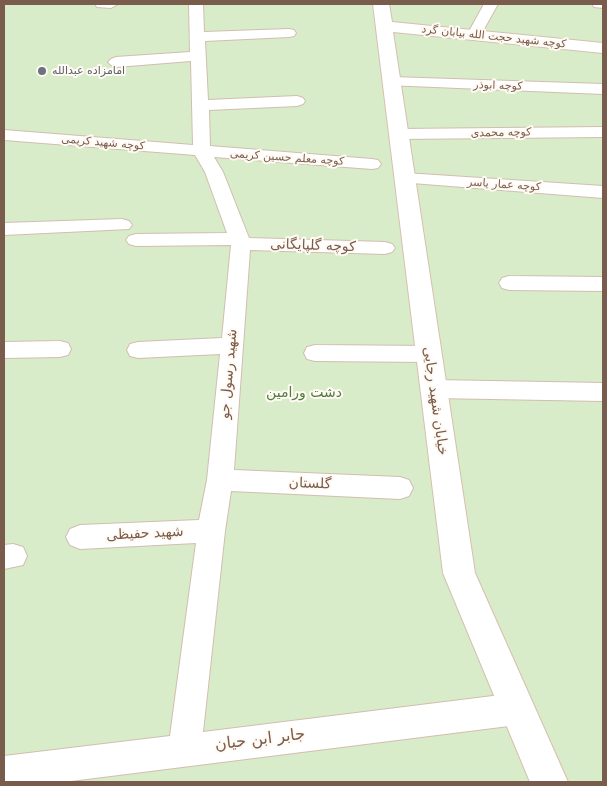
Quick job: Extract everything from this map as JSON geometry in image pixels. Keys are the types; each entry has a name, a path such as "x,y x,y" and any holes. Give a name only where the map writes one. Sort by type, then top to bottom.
{"street":[{"path":"102,4 111,4"},
{"name":"شهید رسول جو","path":"185,749 211,530 220,480 240,241 214,172 202,152 196,4"},
{"path":"474,35 491,4"},
{"name":"کوچه شهید حجت الله بیابان گرد","path":"383,15 474,35 603,48"},
{"name":"خیابان شهید رجایی","path":"383,15 459,574 549,782"},
{"path":"116,62 198,46 289,33"},
{"name":"کوچه ابوذر","path":"392,82 603,89"},
{"path":"200,105 297,101"},
{"name":"کوچه محمدی","path":"399,134 603,132"},
{"name":"کوچه شهید کریمی","path":"4,135 202,152"},
{"name":"کوچه معلم حسین کریمی","path":"202,152 372,164"},
{"name":"کوچه عمار یاسر","path":"405,178 603,192"},
{"path":"4,229 122,225"},
{"name":"کوچه گلپایگانی","path":"136,240 240,241 385,248"},
{"path":"509,283 603,284"},
{"path":"138,350 232,345"},
{"path":"4,350 60,349"},
{"path":"315,353 429,354"},
{"path":"434,389 603,392"},
{"name":"گلستان","path":"220,480 400,488"},
{"name":"شهید حفیظی","path":"80,537 211,530"},
{"name":"جابر ابن حیان","path":"4,773 517,709"}],"green space":[{"name":"دشت ورامین","path":"4,4 603,4 603,782 4,782"}],"place":[{"name":"امامزاده عبدالله","path":"42,71"}]}
